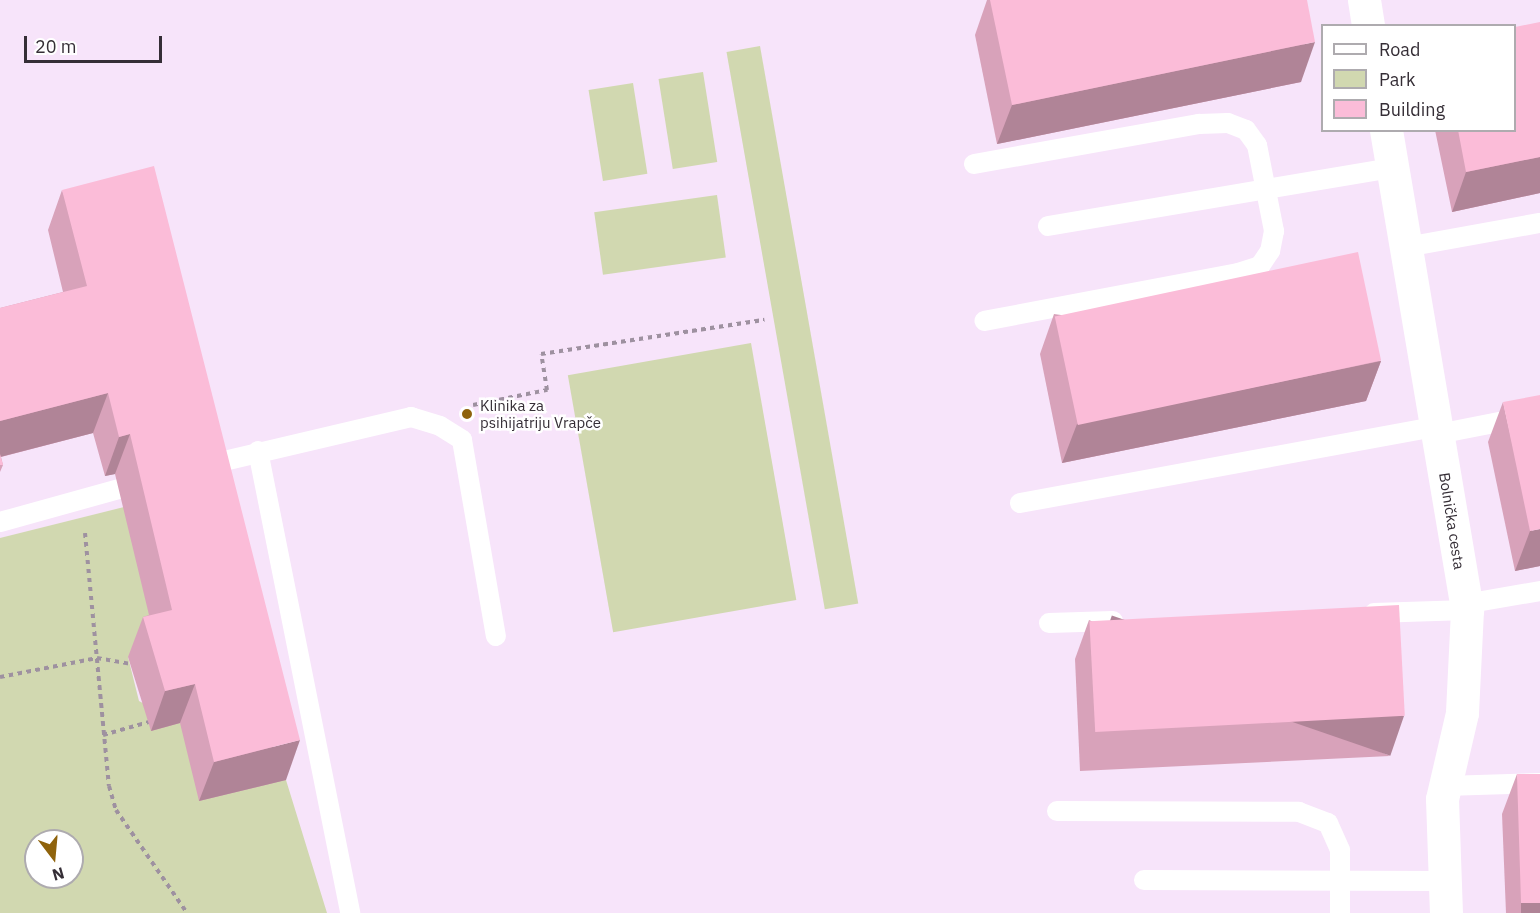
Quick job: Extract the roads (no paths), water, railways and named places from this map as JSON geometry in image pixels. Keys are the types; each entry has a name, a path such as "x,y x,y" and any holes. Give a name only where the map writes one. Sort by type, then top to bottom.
{"street":[{"path":"1364,0 1368,24"},
{"name":"Bolnička cesta","path":"1386,132 1466,607 1462,713 1445,786 1446,913"}],"lane":[{"path":"974,165 1199,124 1228,123 1246,130 1257,145 1274,231 1270,251 1260,266 984,321"},
{"path":"1048,226 1392,168"},
{"path":"1406,247 1540,224"},
{"path":"1020,503 1540,414"},
{"path":"207,465 258,451 411,417 440,426 462,440 496,636"},
{"path":"258,451 350,913"},
{"path":"0,522 119,489"},
{"path":"1358,614 1466,607 1540,591"},
{"path":"1049,623 1132,621"},
{"path":"1445,786 1540,783"},
{"path":"1057,811 1299,812 1328,823 1340,850 1340,913"},
{"path":"1144,880 1341,882 1445,880"}],"place":[{"name":"Klinika za psihijatriju Vrapče","path":"467,414"}]}
